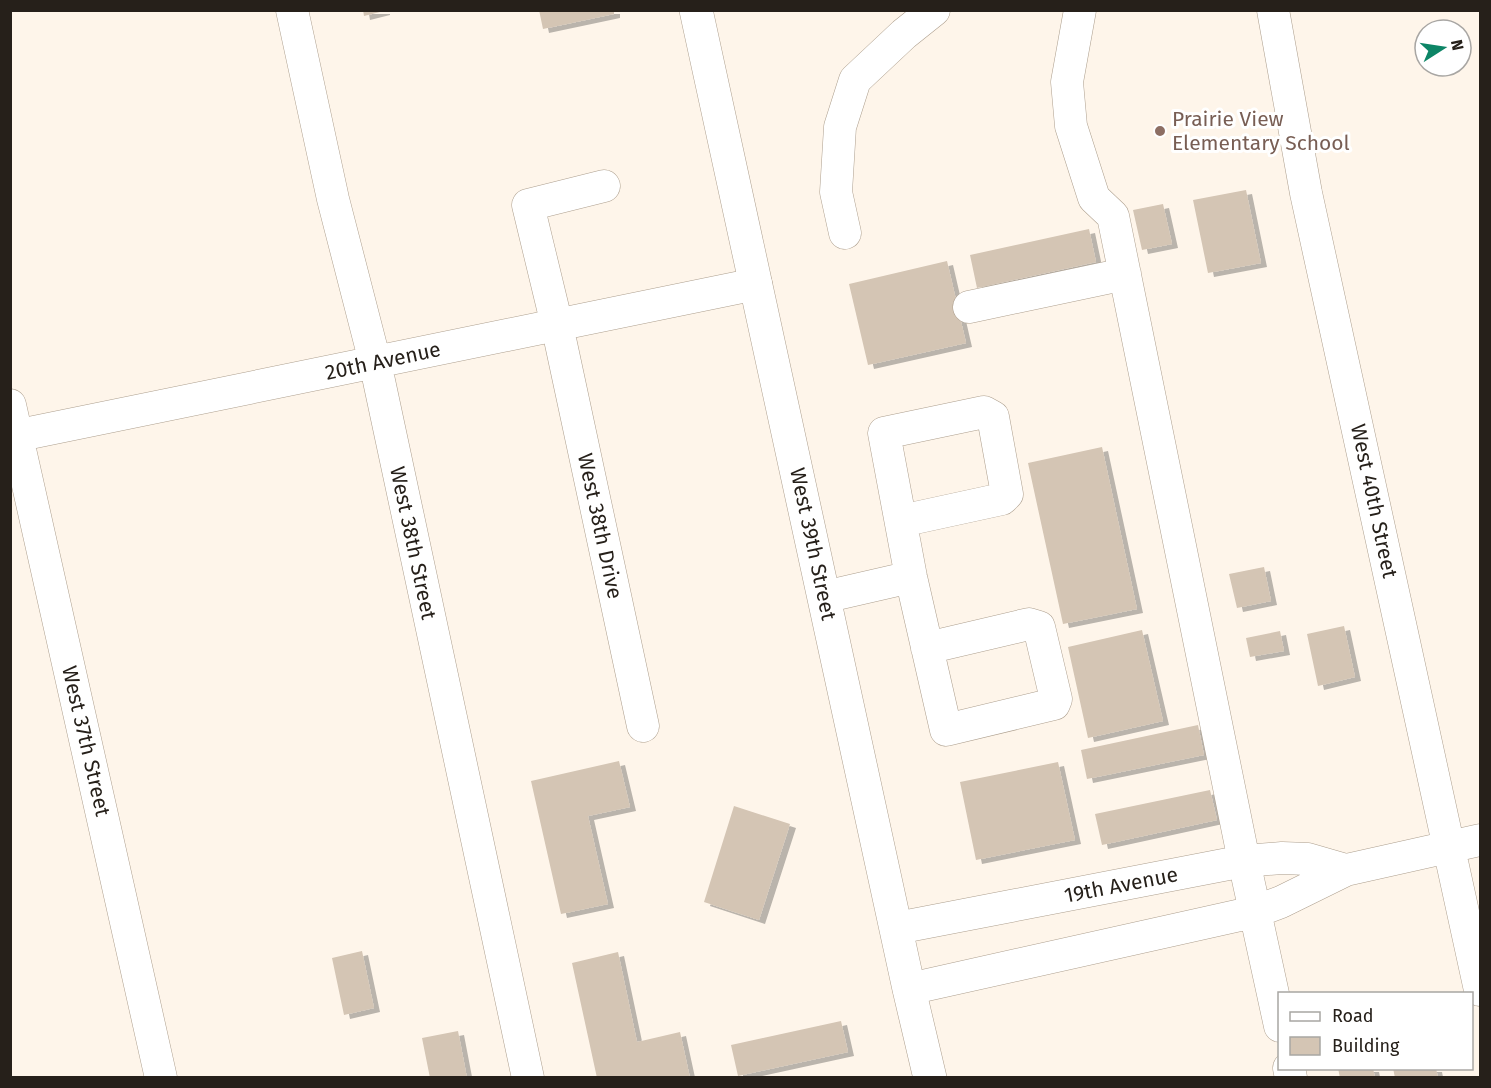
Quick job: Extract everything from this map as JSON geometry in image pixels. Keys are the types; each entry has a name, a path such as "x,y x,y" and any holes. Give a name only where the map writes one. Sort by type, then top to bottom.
{"main road":[{"name":"West 39th Street","path":"696,10 930,1077"}],"street":[{"name":"West 38th Street","path":"292,10 333,199 375,362 528,1077"},
{"path":"845,233 836,192 840,127 855,80 904,34 934,10"},
{"path":"1080,10 1067,82 1071,126 1094,198 1113,216 1254,912 1278,1017"},
{"name":"West 40th Street","path":"1274,10 1306,193 1480,990"},
{"name":"West 38th Drive","path":"604,186 528,205 557,325 643,726"},
{"path":"969,307 1125,274"},
{"name":"20th Avenue","path":"14,437 756,284"},
{"name":"West 37th Street","path":"10,405 14,437 161,1077"},
{"path":"900,521 910,577 927,648"},
{"path":"824,597 910,577"},
{"name":"19th Avenue","path":"909,988 1254,912 1281,902 1346,870 1480,840"},
{"name":"19th Avenue","path":"897,928 1244,861 1299,859 1346,870"}],"building":[{"path":"363,10 384,10 384,11 364,16"},
{"path":"539,10 614,10 614,14 543,29"},
{"path":"1246,190 1261,263 1208,273 1193,200"},
{"path":"1163,204 1172,244 1142,250 1133,210"},
{"path":"1089,229 1096,262 977,288 970,255"},
{"path":"947,261 966,343 868,365 849,284"},
{"path":"1102,447 1137,609 1063,624 1028,463"},
{"path":"1264,567 1271,601 1237,608 1229,574"},
{"path":"1344,626 1355,677 1318,686 1307,634"},
{"path":"1142,630 1163,721 1088,738 1068,647"},
{"path":"1280,631 1284,651 1250,657 1246,638"},
{"path":"1198,725 1204,755 1087,779 1081,750"},
{"path":"619,761 630,807 588,816 608,904 561,914 531,781"},
{"path":"1058,762 1075,840 976,860 960,782"},
{"path":"1210,790 1217,820 1102,845 1095,814"},
{"path":"734,806 790,824 759,920 704,902"},
{"path":"362,951 374,1008 344,1015 332,958"},
{"path":"618,952 637,1042 680,1032 690,1078 597,1078 572,963"},
{"path":"841,1021 848,1052 738,1076 731,1045"},
{"path":"458,1031 467,1078 430,1078 422,1038"},
{"path":"1338,1070 1373,1070 1375,1078 1340,1078"},
{"path":"1393,1070 1436,1070 1438,1078 1395,1078"}],"place":[{"name":"Prairie View Elementary School","path":"1160,131"}]}
